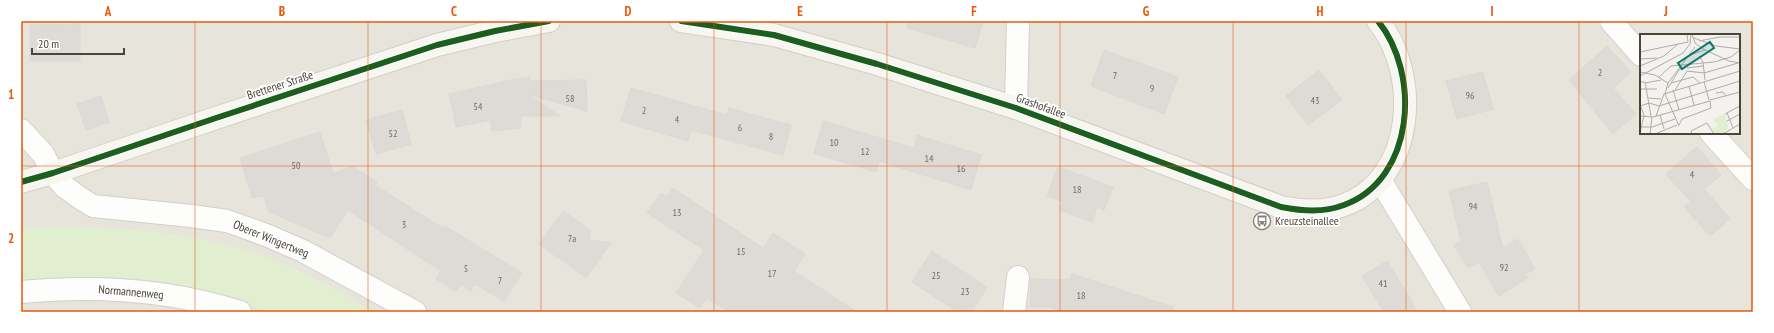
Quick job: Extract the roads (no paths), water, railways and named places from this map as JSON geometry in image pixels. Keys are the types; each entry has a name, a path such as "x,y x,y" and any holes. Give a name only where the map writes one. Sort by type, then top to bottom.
{"street":[{"name":"Brettener Straße","path":"21,182 53,173 437,45 495,31 550,21"},
{"name":"Grashofallee","path":"681,21 774,35 820,47 1016,108 1281,207 1304,212 1343,206 1364,195 1380,180"},
{"path":"1016,108 1018,21"},
{"path":"1378,21 1394,45 1400,64 1405,90 1403,125 1398,146 1390,165 1380,180 1460,312"},
{"path":"1611,21 1640,54"},
{"name":"Oberer Wingertweg","path":"21,130 43,154 53,173 65,187 93,206 227,221 304,251 415,312"},
{"path":"1712,134 1753,179"},
{"path":"1014,312 1018,277"},
{"name":"Normannenweg","path":"21,292 49,289 97,288 142,291 219,305 240,312"}],"place":[{"name":"Kreuzsteinallee","path":"1262,221"}]}
